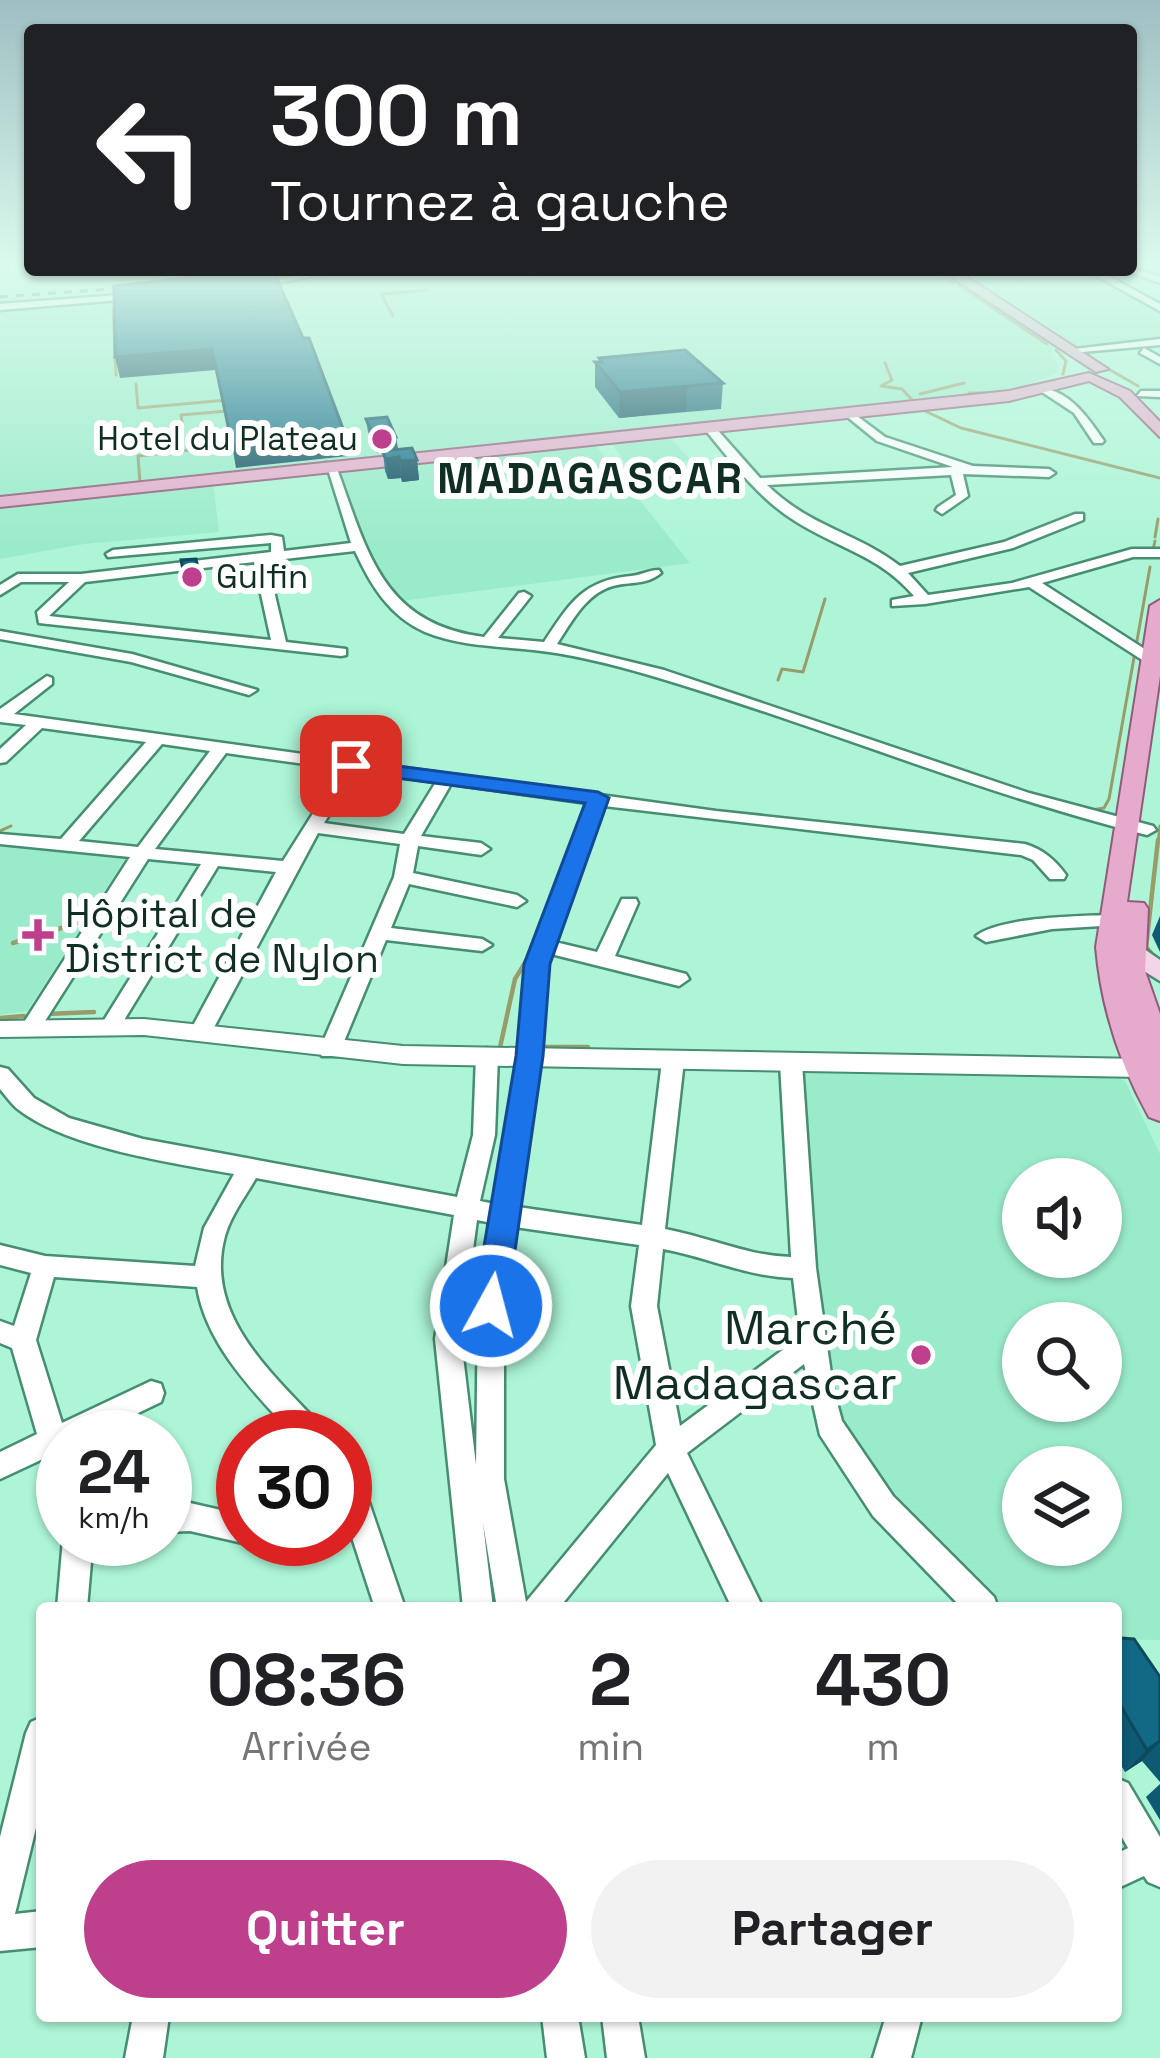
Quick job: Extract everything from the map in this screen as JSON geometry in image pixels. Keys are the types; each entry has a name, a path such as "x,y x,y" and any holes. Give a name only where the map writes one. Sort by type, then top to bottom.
{"main road":[{"path":"1070,357 1150,403 1160,432"},
{"path":"1077,357 1090,372"},
{"path":"0,502 849,413 1051,388 1090,372"},
{"path":"1137,828 1160,606"},
{"path":"1160,720 1117,940 1136,988 1160,1109"},
{"path":"1117,940 1160,972"}],"street":[{"path":"1051,388 1078,411 1098,441"},
{"path":"849,413 881,439 964,471"},
{"path":"710,428 756,482 797,517 873,550 902,570 925,599"},
{"path":"330,466 361,545 398,609 441,633 548,647 658,673 988,789 1137,828"},
{"path":"942,510 962,496 964,471"},
{"path":"756,482 964,471 1048,473"},
{"path":"902,570 1007,545 1079,517"},
{"path":"113,554 271,539 277,540 278,555"},
{"path":"0,594 16,578 81,578 361,545"},
{"path":"898,604 1033,584 1132,553 1160,553"},
{"path":"259,557 280,646"},
{"path":"548,647 574,609 602,585 644,580 654,573"},
{"path":"81,578 42,615 44,620 341,652"},
{"path":"1033,584 1152,660"},
{"path":"0,594 23,600"},
{"path":"488,641 524,596"},
{"path":"0,634 132,658 248,690"},
{"path":"132,658 159,634"},
{"path":"0,717 47,681"},
{"path":"0,717 885,837 1025,850 1057,874"},
{"path":"0,758 38,723"},
{"path":"65,846 158,739"},
{"path":"31,1027 140,855 221,748"},
{"path":"200,1033 288,868 351,766"},
{"path":"330,1051 403,877 410,839 446,779"},
{"path":"511,1602 497,1538 487,1408 491,1306 482,1209 484,1136 504,1056 598,798"},
{"path":"313,827 481,849"},
{"path":"0,839 288,868"},
{"path":"111,1025 212,861"},
{"path":"403,877 517,901"},
{"path":"603,961 629,903"},
{"path":"986,936 1052,923 1117,940"},
{"path":"380,933 482,946"},
{"path":"542,945 679,979"},
{"path":"0,1029 111,1025 330,1051 790,1063 1151,1064"},
{"path":"477,1602 448,1339 482,1209 504,1056"},
{"path":"673,1061 644,1306 671,1448 745,1602"},
{"path":"790,1063 803,1268 830,1426 883,1506 976,1602"},
{"path":"0,1075 26,1104 62,1124 143,1148 708,1247 763,1267 803,1268"},
{"path":"249,1170 212,1238 206,1277 222,1327 291,1410"},
{"path":"0,1255 45,1266 206,1277"},
{"path":"42,1410 11,1336 45,1266"},
{"path":"544,1602 671,1448 813,1342"},
{"path":"117,1410 151,1394"},
{"path":"0,1466 36,1449"},
{"path":"372,1554 388,1602"},
{"path":"72,1602 75,1566"},
{"path":"0,1908 36,1758"},
{"path":"1122,1805 1156,1863 1122,1871"},
{"path":"0,1933 36,1930"},
{"path":"144,2058 150,2022"},
{"path":"562,2022 566,2058"},
{"path":"621,2022 626,2058"},
{"path":"892,2058 902,2022"}],"shaded area":[{"path":"0,357 1054,357 1058,364 1057,373 1017,389 589,437 690,563 393,602 361,540 332,461 212,473 219,532 84,544 0,559"},
{"path":"670,438 691,460 629,468 612,444"},
{"name":"Hôpital de District de Nylon","path":"0,845 125,859 27,1011 0,1015"},
{"name":"Marché Madagascar","path":"798,1070 1111,1075 1125,1081 1160,1154 1160,1640 1122,1639 1122,1602 986,1602 848,1451 822,1381"}],"building":[{"path":"214,357 316,357 345,434 232,445"},
{"path":"693,357 723,383 620,392 595,362 602,362 599,358"},
{"path":"387,417 396,437 375,440 366,419"},
{"path":"412,448 417,460 386,459 382,451"},
{"path":"196,559 198,568 183,570 181,560"},
{"path":"1122,1638 1134,1639 1160,1677 1160,1741 1147,1750 1122,1708"}],"waterway":[{"path":"115,357 116,375"},
{"path":"1062,357 1063,374"},
{"path":"885,363 892,380 881,386 902,389 913,401"},
{"path":"1098,363 1138,386"},
{"path":"920,394 964,383"},
{"path":"136,384 138,408 227,400"},
{"path":"969,393 991,393"},
{"path":"923,410 961,428 1160,478"},
{"path":"182,422 181,415 227,411"},
{"path":"140,483 138,456 225,446"},
{"path":"1155,537 1158,519"},
{"path":"1146,557 1152,554 1155,541"},
{"path":"1092,810 1104,808 1109,799 1150,567"},
{"path":"778,680 782,669 803,672 825,599"},
{"path":"0,831 11,826"},
{"path":"1158,843 1160,826"},
{"path":"0,833 30,837"},
{"path":"1158,840 1146,947 1160,964"},
{"path":"13,943 84,921"},
{"path":"499,1052 515,979 533,950"},
{"path":"46,1014 94,1012"},
{"path":"0,1018 24,1016"},
{"path":"539,1047 588,1047"}],"place":[{"name":"Hotel du Plateau","path":"382,439"},
{"name":"Gulfin","path":"192,577"},
{"name":"Hôpital de District de Nylon","path":"38,935"},
{"name":"Marché Madagascar","path":"921,1355"}],"district":[{"name":"MADAGASCAR","path":"591,478"}],"route":[{"path":"351,766 598,798 537,964 530,1056 491,1306"}]}
